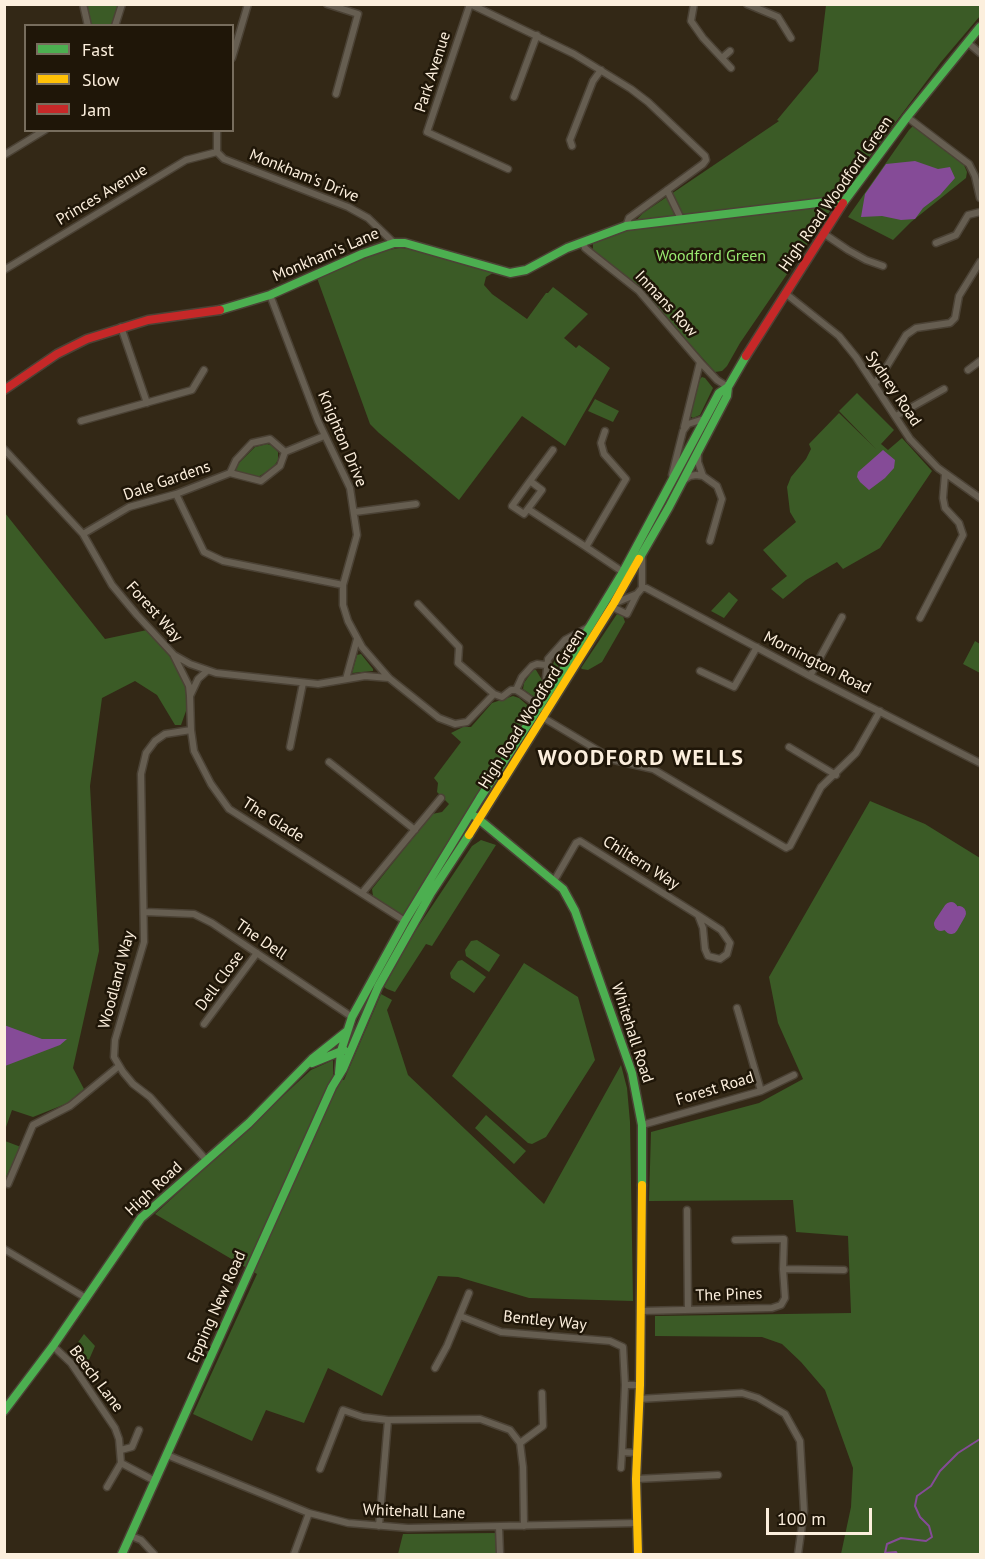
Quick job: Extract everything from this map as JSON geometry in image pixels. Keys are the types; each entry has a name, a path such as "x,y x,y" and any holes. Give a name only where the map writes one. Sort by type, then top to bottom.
{"main road":[{"name":"High Road Woodford Green","path":"346,1032 405,921 470,813 613,605 681,484 727,396 728,387 785,293 823,233 907,117 981,27"},
{"name":"Monkham's Lane","path":"4,390 57,354 87,339 148,320 229,309 270,295 362,254 394,243 405,243 510,273 526,270 583,242 626,226 834,201 842,206"},
{"name":"High Road Woodford Green","path":"353,1043 378,987 413,923 480,820 541,712 549,692 591,626 670,488 704,419 719,393 728,387"},
{"name":"Whitehall Road","path":"470,813 563,889 575,910 632,1074 642,1125 640,1385 636,1453 638,1554"},
{"name":"High Road","path":"4,1411 53,1346 141,1218 249,1123 319,1052 336,1042 346,1032"},
{"name":"Epping New Road","path":"339,1072 346,1032"},
{"name":"High Road","path":"305,1067 353,1043"},
{"name":"Epping New Road","path":"123,1554 353,1043"}],"street":[{"path":"83,4 88,24"},
{"path":"116,24 122,4"},
{"path":"234,51 248,4"},
{"path":"327,4 358,14 336,94"},
{"path":"470,4 537,35 601,70 648,102 705,156 706,160 703,164 628,218 626,226"},
{"name":"Park Avenue","path":"470,4 428,132 508,169"},
{"path":"694,4 691,21 730,68"},
{"path":"747,4 778,17 791,38"},
{"path":"514,97 537,35"},
{"path":"967,42 981,53"},
{"path":"722,58 730,51"},
{"path":"572,146 570,140 593,81 601,70"},
{"path":"907,117 969,164 981,198"},
{"path":"4,155 42,132"},
{"path":"217,132 217,152"},
{"name":"Monkham's Drive","path":"217,152 224,159 348,207 368,218 394,243"},
{"name":"Princes Avenue","path":"4,270 186,160 217,152"},
{"path":"667,190 681,219"},
{"path":"936,243 956,235 968,215 981,212"},
{"path":"823,233 866,260 883,266"},
{"name":"Inmans Row","path":"583,242 585,248 639,291 700,362 717,380 728,387"},
{"path":"874,384 906,334 916,328 950,323 955,318 959,296 981,262"},
{"name":"Sydney Road","path":"785,293 839,336 856,357 910,439 945,474 981,498"},
{"name":"Knighton Drive","path":"270,295 324,436 350,488 357,535 343,585 346,613 357,639 372,661 389,678 439,718 455,724 467,722 494,694"},
{"path":"121,327 147,403"},
{"path":"670,488 700,362"},
{"path":"968,370 981,362"},
{"path":"81,421 192,390 204,370"},
{"path":"896,416 944,389"},
{"path":"683,431 688,424 704,419"},
{"path":"586,547 626,479 604,454 601,442 605,431"},
{"path":"285,452 324,436"},
{"name":"Dale Gardens","path":"83,534 129,507 176,494 230,473 261,480 280,466 285,452 270,439 252,443 236,460 230,473"},
{"path":"701,446 698,462 703,476 717,486 722,499 710,541"},
{"name":"Forest Way","path":"4,449 83,534 112,585 174,655 189,664 207,671 303,683 318,684 365,676 389,678"},
{"path":"530,481 542,490 524,514 512,506 530,481 554,450"},
{"path":"920,618 963,535 959,523 945,508 943,498 945,474"},
{"path":"681,484 690,476 703,476"},
{"path":"176,494 204,552 223,561 343,585"},
{"path":"355,512 416,504"},
{"path":"528,509 623,572"},
{"path":"613,605 627,614 642,588 642,554"},
{"name":"Mornington Road","path":"642,588 646,588 810,676 981,763"},
{"path":"613,605 637,594"},
{"path":"418,604 459,647 458,663 494,694 502,697 511,690 516,690 541,712 614,760 652,769 786,848 790,846 821,787 836,775 856,753 880,711"},
{"path":"810,676 842,617"},
{"path":"549,692 546,665 554,651 565,640 591,626"},
{"path":"346,679 357,639"},
{"path":"700,671 734,687 756,647"},
{"name":"The Glade","path":"174,655 189,686 194,751 211,784 229,809 405,921"},
{"path":"516,690 522,677 532,666 546,665"},
{"path":"190,696 198,679 207,671"},
{"path":"290,747 303,683"},
{"name":"Woodland Way","path":"119,1066 114,1057 115,1040 144,942 141,774 146,753 155,741 165,734 191,730"},
{"path":"789,747 836,775"},
{"path":"329,762 415,830"},
{"path":"362,893 441,798"},
{"name":"Chiltern Way","path":"554,881 576,843 580,842 698,915 721,930 730,943 727,954 720,959 708,956 698,915"},
{"name":"The Dell","path":"145,912 194,914 212,923 352,1017"},
{"name":"Dell Close","path":"204,1024 257,953"},
{"path":"737,1008 761,1091"},
{"path":"8,1184 33,1125 69,1106 119,1066 133,1084 150,1097 207,1161"},
{"name":"Forest Road","path":"642,1125 761,1091 794,1075"},
{"path":"687,1210 688,1310"},
{"name":"The Pines","path":"640,1311 772,1308 781,1305 785,1298 784,1239 735,1240"},
{"path":"4,1249 86,1298"},
{"path":"783,1269 844,1270"},
{"path":"435,1368 447,1346 469,1293"},
{"name":"Bentley Way","path":"460,1316 501,1332 610,1341 622,1347 625,1385"},
{"name":"Beech Lane","path":"53,1346 71,1363 115,1428 121,1463"},
{"path":"621,1468 625,1385 640,1385"},
{"path":"520,1443 543,1426 542,1393"},
{"path":"639,1399 742,1393 758,1398 785,1414 800,1441 804,1511 798,1554"},
{"path":"320,1469 343,1410 363,1417 388,1420 480,1419 510,1430 520,1443 524,1526"},
{"path":"378,1526 388,1420"},
{"path":"120,1450 132,1447 139,1430"},
{"path":"622,1452 636,1453"},
{"name":"Whitehall Lane","path":"167,1455 309,1513 348,1523 378,1526 499,1527 637,1523"},
{"path":"106,1487 121,1463 155,1481"},
{"path":"636,1479 718,1475"},
{"path":"294,1554 309,1513"},
{"path":"499,1527 500,1554"},
{"path":"131,1536 141,1540 154,1554"},
{"path":"144,1554 147,1547"}],"green space":[{"path":"86,5 119,5 111,24 91,24"},
{"name":"Woodford Green","path":"826,5 980,5 980,16 941,62 843,192 740,343 727,366 722,371 715,372 641,290 593,250 593,243 627,230 643,213 779,121 777,120 818,71"},
{"path":"913,126 964,165 967,172 966,178 911,222 893,240 848,217"},
{"path":"400,248 414,249 493,273 486,277 484,285 492,294 527,319 553,287 588,314 564,338 576,348 579,345 610,368 565,446 522,416 459,500 370,424 317,278 382,251"},
{"path":"702,377 713,388 700,415 693,418 690,416"},
{"path":"857,393 894,430 881,444 888,450 902,438 932,471 880,548 843,569 837,562 806,580 783,599 771,589 787,576 763,550 796,522 790,512 787,487 791,477 806,459 811,449 809,444 839,413 876,449 839,411"},
{"path":"595,399 619,411 613,422 588,411"},
{"path":"267,444 274,446 278,452 278,460 273,468 258,477 237,472 234,468 255,447"},
{"path":"5,513 105,639 147,630 172,658 189,695 181,725 175,725 157,695 135,681 102,698 90,786 99,951 73,1068 84,1089 68,1103 33,1117 12,1110 5,1130"},
{"path":"729,592 738,600 724,618 711,611"},
{"path":"617,614 623,616 625,622 602,662 588,670 582,669 581,668"},
{"path":"574,641 550,680 549,676 556,656 566,645"},
{"path":"975,641 980,644 980,673 963,664"},
{"path":"361,654 373,671 352,673 357,655"},
{"path":"533,670 536,670 542,680 543,693 537,699 523,689 524,683"},
{"path":"513,696 519,698 533,710 403,916 373,896 372,889 432,814 442,812 449,804 437,792 438,783 434,778 461,742 451,733 463,727 471,727 492,703"},
{"path":"870,801 925,824 980,858 980,1554 841,1554 851,1507 853,1468 825,1390 782,1344 762,1337 655,1336 655,1316 851,1313 848,1236 796,1232 793,1200 649,1201 651,1132 759,1103 803,1079 778,1023 769,977"},
{"path":"481,840 496,845 432,946 426,944 395,992 387,989 384,987 410,939 472,846"},
{"path":"477,940 500,955 489,972 466,956 465,950 471,941"},
{"path":"462,960 486,977 474,993 451,978 450,973 458,961"},
{"path":"524,963 578,997 595,1060 546,1137 532,1144 528,1143 452,1076"},
{"path":"381,994 392,1000 387,1010 408,1075 544,1204 621,1065 627,1088 630,1122 633,1301 529,1298 458,1277 438,1276 382,1396 328,1368 304,1423 266,1410 252,1441 193,1414 257,1274 155,1214 311,1070 333,1060 333,1076 344,1080"},
{"path":"486,1115 526,1151 514,1164 475,1128"},
{"path":"5,1141 21,1147 5,1179"},
{"path":"84,1334 95,1346 85,1369 71,1352"},
{"path":"497,1533 498,1554 398,1554 403,1534"}],"shaded area":[{"path":"915,161 938,169 950,167 955,178 940,195 923,208 915,219 861,217 865,194 886,164"},
{"path":"883,450 895,460 894,468 869,490 860,482 857,477 858,472"},
{"path":"4,1025 42,1039 67,1039 60,1045 5,1066"}],"waterway":[{"path":"941,924 951,909"},
{"path":"951,927 959,913"},
{"path":"897,1554 896,1552 885,1553 887,1544 901,1538 926,1541 932,1537 929,1526 920,1517 915,1506 917,1496 931,1486 940,1471 958,1453 980,1439"}],"traffic: fast":[{"path":"843,203 907,117 980,27"},
{"path":"220,310 270,295 362,254 394,243 405,243 510,273 526,270 567,248 626,226 834,201 841,206"},
{"path":"339,1073 341,1051 352,1017 405,921 623,572 719,393 728,387 746,356"},
{"path":"639,559 727,396 728,387"},
{"path":"476,817 563,889 575,911 632,1073 642,1125 642,1185"},
{"path":"122,1554 332,1087 343,1069 378,987 431,893 469,835"},
{"path":"4,1411 53,1346 141,1218 249,1123 312,1059 346,1032"},
{"path":"312,1063 344,1050"}],"traffic: slow":[{"path":"469,835 639,559"},
{"path":"638,1554 636,1479 640,1385 642,1185"}],"traffic: jam":[{"path":"746,356 843,203"},
{"path":"4,390 57,354 87,339 148,320 220,310"}],"district":[{"name":"WOODFORD WELLS","path":"641,759"}]}
